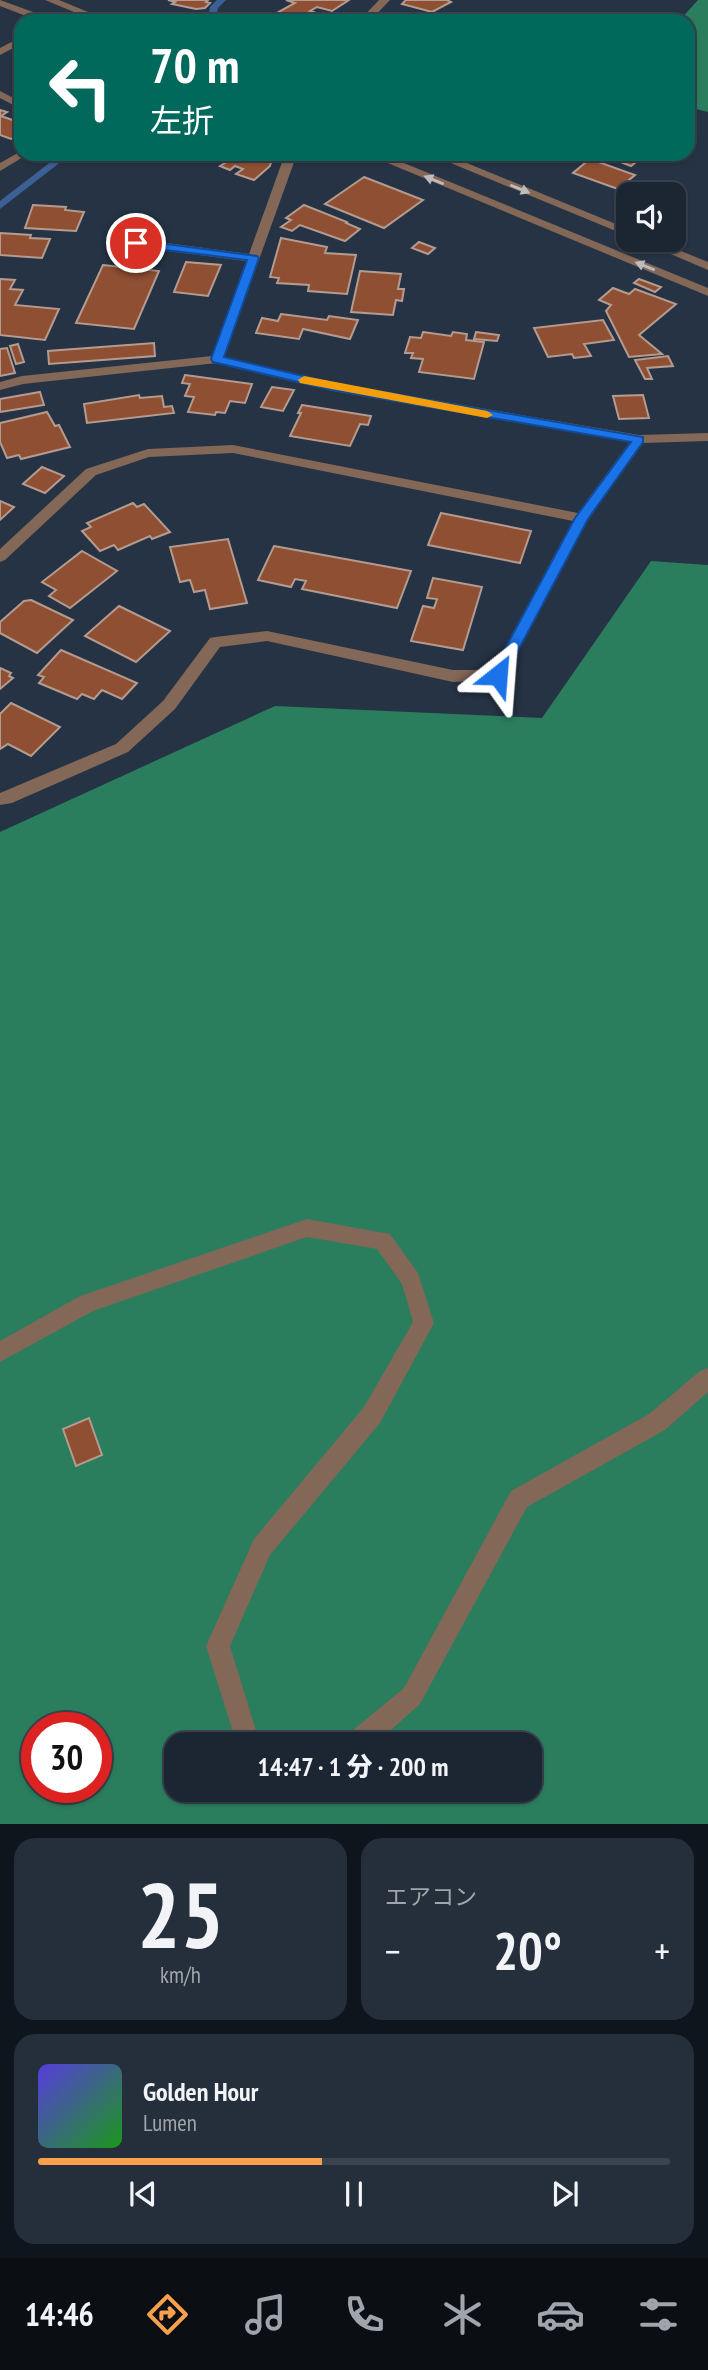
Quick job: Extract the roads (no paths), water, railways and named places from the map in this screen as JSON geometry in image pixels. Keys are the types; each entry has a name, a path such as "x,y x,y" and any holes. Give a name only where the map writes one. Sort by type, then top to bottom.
{"street":[{"path":"50,0 88,14"},
{"path":"67,14 90,0"},
{"path":"371,14 385,0"},
{"path":"0,3 29,14"},
{"path":"217,359 289,161"},
{"path":"389,161 708,292"},
{"path":"452,161 616,228"},
{"path":"136,243 254,258"},
{"path":"674,252 708,266"},
{"path":"0,386 22,380 217,359 332,387 639,439 708,437"},
{"path":"0,799 6,799 122,748 169,705 215,642 267,636 453,676 498,675 582,518 639,439"},
{"path":"0,558 91,472 148,453 233,449 582,518"},
{"path":"0,1352 87,1303 307,1228 383,1241 411,1280 424,1323 372,1415 262,1547 218,1646 245,1732"},
{"path":"370,1732 412,1696 519,1499 657,1422 708,1378"}],"waterway":[{"path":"212,14 214,7 222,0"},
{"path":"0,206 58,161"}]}
